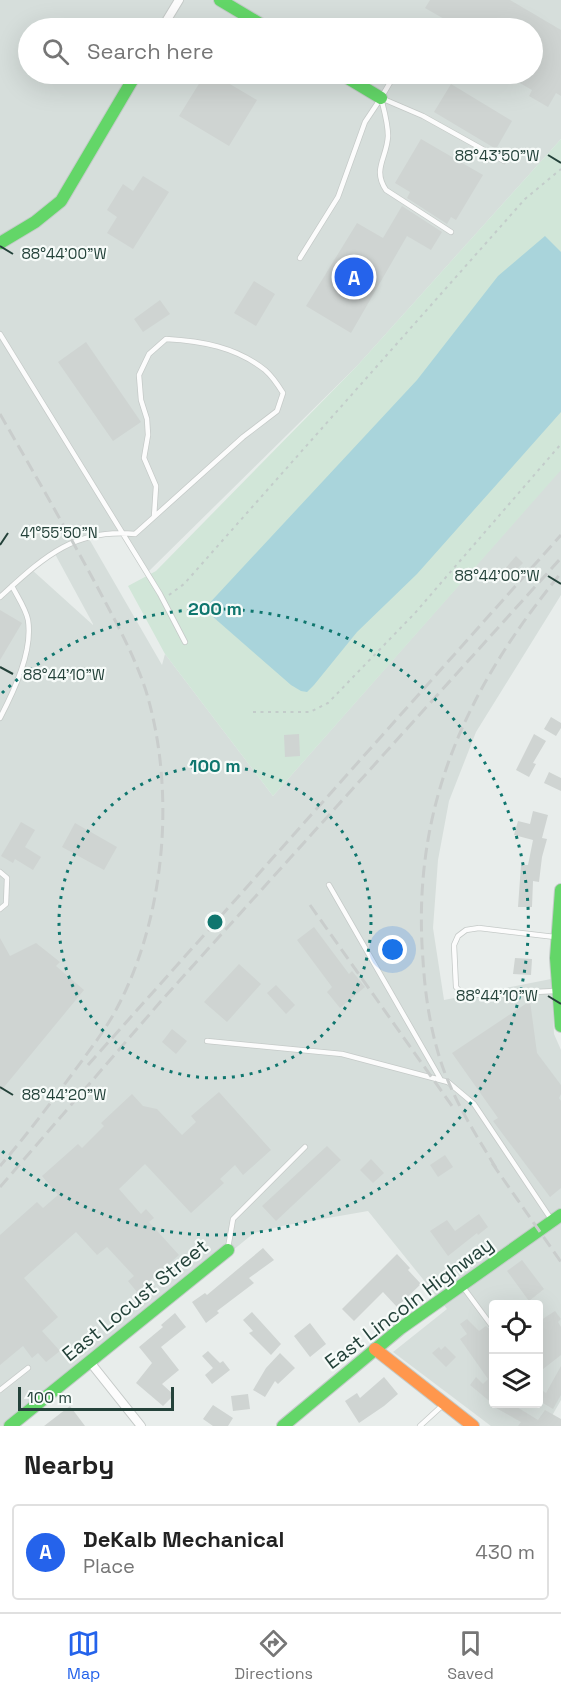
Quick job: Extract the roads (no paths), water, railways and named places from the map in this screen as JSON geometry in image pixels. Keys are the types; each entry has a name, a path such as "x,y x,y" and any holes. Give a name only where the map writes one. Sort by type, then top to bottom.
{"street":[{"path":"168,18 179,0"},
{"path":"220,0 250,18"},
{"path":"0,243 35,222 61,201 130,84"},
{"path":"358,84 381,98"},
{"path":"561,890 557,937 561,1026"},
{"name":"East Lincoln Highway","path":"283,1426 375,1349 557,1218"},
{"name":"East Locust Street","path":"10,1426 228,1250"},
{"path":"375,1349 473,1426"},
{"path":"90,1362 141,1426"}],"lane":[{"path":"300,258 338,197 365,122 389,84"},
{"path":"381,98 423,116 504,161"},
{"path":"381,98 388,132 387,149 379,169 379,180 386,190 451,232"},
{"path":"0,334 163,599 185,642"},
{"path":"0,597 37,563 73,542 107,532 135,534 154,517 243,437 277,411 283,393 266,371 239,353 192,340 166,339 149,354 139,375 148,435 144,458 156,486 154,517"},
{"path":"0,718 16,687 27,650 28,619 12,586"},
{"path":"0,872 7,878 6,904 0,909"},
{"path":"329,885 441,1080"},
{"path":"557,937 480,928 466,930 458,936 454,945 456,987 462,993 472,995 558,991"},
{"path":"207,1041 342,1054 441,1080 455,1087 474,1104 557,1218"},
{"path":"228,1250 233,1219 305,1147"},
{"path":"461,1285 489,1322"},
{"path":"0,1390 28,1368"},
{"path":"420,1426 444,1404"}],"water":[{"path":"545,236 561,252 561,412 417,574 357,632 314,685 307,692 301,691 291,685 204,609 417,380 498,276"}],"railway":[{"path":"0,414 88,570 137,666 156,731 163,815 154,900 144,942 130,981 98,1039 0,1166"},
{"path":"88,1065 561,535"},
{"path":"0,1187 162,1000 561,558"},
{"path":"496,1168 454,1094 443,1068 432,1028 423,960 422,904 426,852 436,801 452,753 472,706 527,617 561,573"},
{"path":"310,905 452,1106"},
{"path":"492,1163 561,1262"}],"place":[{"name":"DeKalb Mechanical","path":"354,277"}]}
